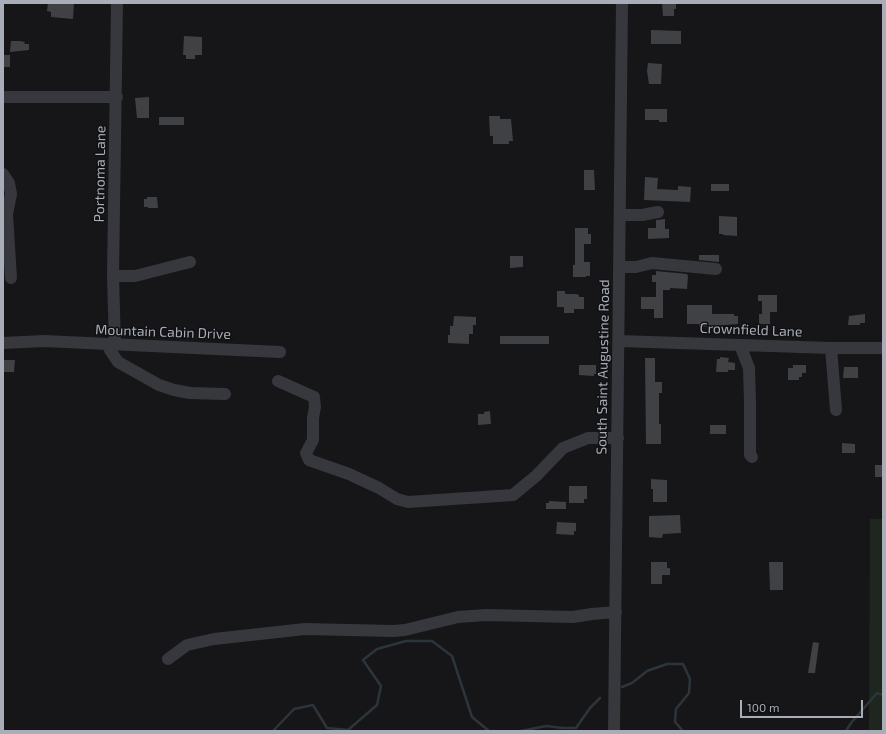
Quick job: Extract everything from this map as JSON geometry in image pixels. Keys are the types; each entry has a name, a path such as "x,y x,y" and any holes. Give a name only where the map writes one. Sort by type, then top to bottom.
{"street":[{"name":"Portnoma Lane","path":"112,345 117,3"},
{"name":"South Saint Augustine Road","path":"614,731 622,3"},
{"path":"3,97 116,97"},
{"path":"3,174 9,183 12,194 7,214 11,278"},
{"path":"620,214 642,215 658,212"},
{"path":"113,276 135,276 190,262"},
{"path":"619,267 652,263 716,269"},
{"name":"Crownfield Lane","path":"618,340 831,348 883,348"},
{"name":"Mountain Cabin Drive","path":"3,343 44,342 280,352"},
{"path":"112,345 110,350 118,362 159,385 190,393 225,394"},
{"path":"740,345 749,368 750,455 752,457"},
{"path":"831,348 836,410"},
{"path":"278,381 314,397 315,407 313,418 313,440 306,453 309,460 349,474 379,488 397,499 408,502 513,495 536,476 563,448 588,438 618,438"},
{"path":"168,659 187,645 214,639 305,629 393,631 405,630 458,617 486,615 573,617 616,612"}],"shaded area":[{"path":"870,519 883,519 883,731 869,731"}],"building":[{"path":"48,3 74,3 73,19 51,17 51,12 47,11"},
{"path":"662,3 676,3 674,16 663,16"},
{"path":"651,30 681,31 681,44 651,44"},
{"path":"184,36 202,37 202,55 195,55 195,59 186,59 186,55 183,55"},
{"path":"11,41 20,41 25,42 24,44 29,44 29,50 10,52"},
{"path":"3,55 10,55 10,67 3,67"},
{"path":"648,63 662,64 661,84 649,84 647,71"},
{"path":"149,97 149,118 137,118 135,98"},
{"path":"645,109 667,109 667,122 659,122 659,120 645,120"},
{"path":"489,116 500,116 500,119 511,119 513,141 509,141 509,144 493,144 493,136 490,136"},
{"path":"159,117 184,117 184,125 159,125"},
{"path":"584,170 594,170 595,190 584,190"},
{"path":"645,177 658,178 657,189 678,190 678,186 691,187 690,202 644,200"},
{"path":"711,184 729,184 729,191 711,191"},
{"path":"147,197 157,197 158,208 144,207 144,199 147,199"},
{"path":"719,216 737,217 737,236 719,234"},
{"path":"665,219 665,229 669,229 669,238 648,239 648,228 656,228 656,220"},
{"path":"575,228 588,228 588,234 591,234 591,244 584,244 584,262 590,262 590,276 573,277 573,265 575,265"},
{"path":"699,255 719,255 719,262 699,260"},
{"path":"510,256 523,256 523,267 510,268"},
{"path":"656,271 687,274 688,276 687,289 670,288 670,290 663,290 663,318 654,318 654,309 641,309 641,297 656,297 656,282 652,282 652,275 656,275"},
{"path":"557,291 565,291 565,294 576,294 579,295 579,297 584,297 584,309 574,309 574,313 564,313 564,307 557,307"},
{"path":"758,295 777,295 777,312 770,312 770,324 759,324 759,314 762,314 762,301 758,301"},
{"path":"687,305 712,305 712,314 734,314 734,316 738,316 738,324 699,327 699,324 687,324"},
{"path":"865,314 865,323 860,323 860,325 848,325 849,316"},
{"path":"454,316 476,317 476,325 473,325 473,334 469,334 469,344 448,343 450,326 453,326"},
{"path":"500,336 549,336 549,344 500,344"},
{"path":"720,357 729,358 728,362 735,363 735,370 728,370 728,372 716,372 717,359 720,359"},
{"path":"645,358 655,358 655,382 662,382 662,393 659,393 659,424 661,424 661,444 646,444"},
{"path":"3,360 15,360 14,372 3,372"},
{"path":"579,365 596,365 596,374 594,374 594,376 579,375"},
{"path":"793,365 806,365 806,373 802,373 802,377 799,377 799,380 788,380 788,368 793,368"},
{"path":"844,367 858,367 858,378 843,378"},
{"path":"490,411 491,424 478,425 478,414 484,414 484,412"},
{"path":"710,425 726,425 726,434 710,434"},
{"path":"842,443 855,444 855,453 842,453"},
{"path":"875,465 883,465 883,477 875,477"},
{"path":"651,479 667,480 667,502 653,502"},
{"path":"569,486 587,486 587,499 584,499 584,503 569,503"},
{"path":"549,501 566,502 566,509 546,509 546,503 549,503"},
{"path":"680,515 681,533 663,534 662,538 649,537 649,516"},
{"path":"557,522 576,523 576,531 574,531 574,535 556,534"},
{"path":"651,562 667,562 667,568 670,568 670,575 662,575 662,584 651,584"},
{"path":"769,562 783,562 783,590 770,590"},
{"path":"813,642 819,643 815,673 808,673"}],"waterway":[{"path":"273,731 294,709 313,705 327,728 348,730 377,705 381,686 363,660 377,649 406,641 432,641 452,656 472,717 489,731"},
{"path":"622,687 632,683 647,671 667,664 683,664 690,679 689,693 676,709 675,722 683,731"},
{"path":"846,731 877,693 883,695"},
{"path":"521,731 546,726 576,728 590,708 600,698"}]}
